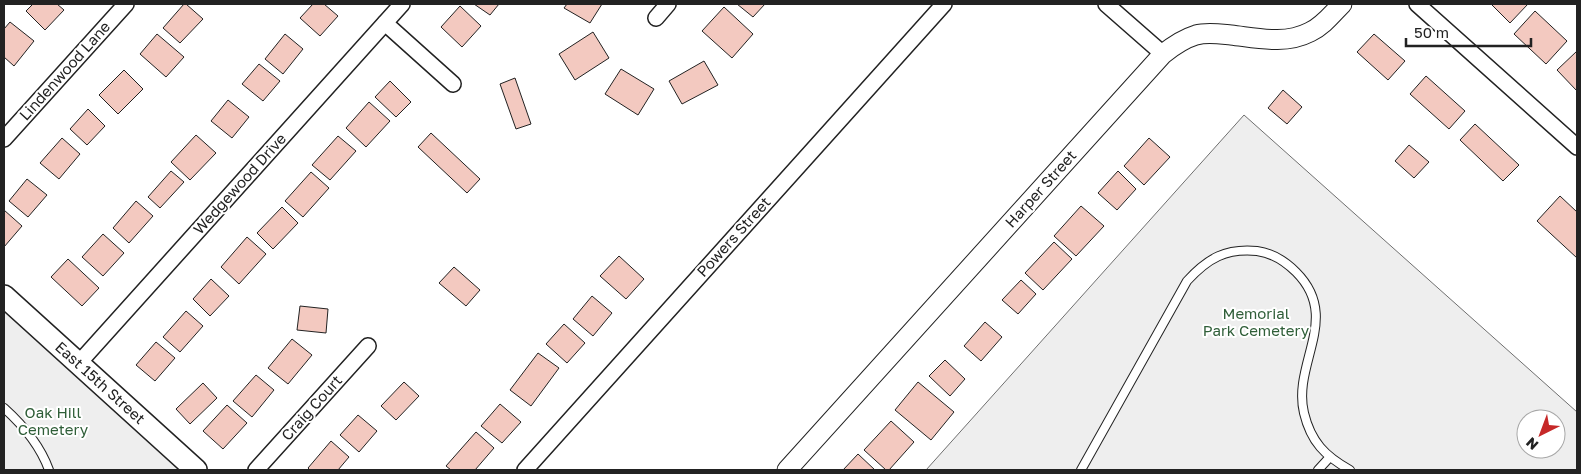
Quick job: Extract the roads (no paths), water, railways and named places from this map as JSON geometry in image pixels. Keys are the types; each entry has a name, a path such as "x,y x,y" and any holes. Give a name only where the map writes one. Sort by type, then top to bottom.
{"main road":[{"name":"East 15th Street","path":"4,296 196,470"}],"street":[{"name":"Lindenwood Lane","path":"4,139 126,4"},
{"name":"Wedgewood Drive","path":"78,364 402,4"},
{"path":"656,18 668,4"},
{"name":"Powers Street","path":"525,470 944,4"},
{"path":"1106,4 1163,54"},
{"name":"Harper Street","path":"787,470 1163,54 1176,44 1197,35 1217,34 1274,40 1292,38 1310,32 1325,23 1342,4"},
{"path":"1417,4 1577,147"},
{"path":"385,23 453,84"},
{"name":"Craig Court","path":"256,470 368,346"}],"lane":[{"path":"1081,470 1187,281 1199,268 1214,257 1245,250 1261,252 1276,257 1289,265 1308,288 1314,302 1317,317 1315,335 1304,375 1302,394 1304,413 1316,443 1329,458 1350,470"},
{"path":"4,408 22,425 35,442 49,470"},
{"path":"1318,470 1329,458"}],"park label":[{"name":"Memorial Park Cemetery","path":"1256,322"},
{"name":"Oak Hill Cemetery","path":"53,422"}]}
